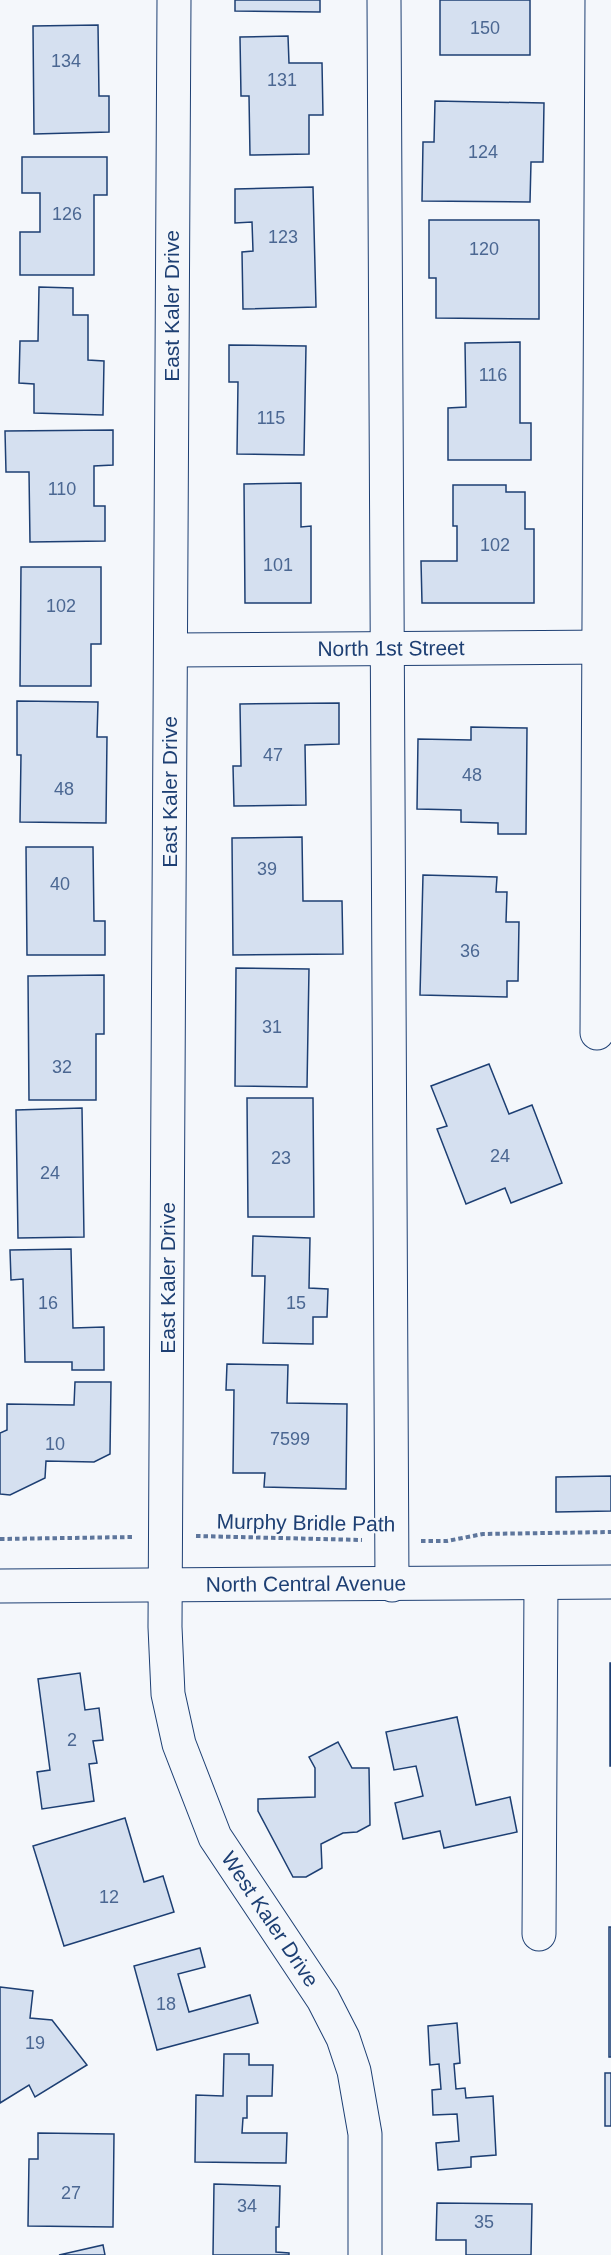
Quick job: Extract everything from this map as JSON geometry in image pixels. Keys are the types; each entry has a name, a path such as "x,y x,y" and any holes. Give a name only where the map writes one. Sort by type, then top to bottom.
{"street":[{"name":"East Kaler Drive","path":"166,1585 174,0"},
{"path":"384,0 392,1585"},
{"path":"597,1033 605,647 602,0"},
{"name":"North 1st Street","path":"171,650 605,647"},
{"name":"North Central Avenue","path":"0,1586 611,1582"},
{"path":"539,1934 541,1583"},
{"name":"West Kaler Drive","path":"166,1585 168,1694 179,1744 215,1838 323,2000 343,2038 354,2071 365,2134 365,2255"}],"path":[{"name":"Murphy Bridle Path","path":"0,1539 211,1536 447,1541 483,1534 611,1532"}],"building":[{"path":"235,0 320,0 320,12 235,11"},
{"path":"440,0 530,0 530,55 440,55"},
{"path":"98,25 99,96 109,96 109,132 34,134 33,26"},
{"path":"288,36 289,63 322,63 323,115 309,115 309,154 250,155 249,96 241,96 240,37"},
{"path":"435,101 544,103 543,162 531,162 530,202 422,201 423,142 434,142"},
{"path":"22,157 107,157 107,195 94,195 94,275 20,275 20,232 40,232 40,193 22,193"},
{"path":"313,187 316,307 243,309 242,252 253,251 252,222 235,223 235,189"},
{"path":"429,220 539,220 539,319 436,318 436,278 429,278"},
{"path":"39,287 73,288 73,315 88,315 88,360 104,361 103,415 34,413 34,384 19,383 20,341 38,341"},
{"path":"520,342 520,423 531,423 531,460 448,460 448,408 466,407 465,343"},
{"path":"229,345 306,346 304,455 237,454 238,382 229,382"},
{"path":"113,430 113,465 94,466 94,506 105,506 105,541 30,542 29,472 6,472 5,431"},
{"path":"301,483 301,527 311,526 311,603 245,603 244,484"},
{"path":"453,485 506,485 506,492 525,492 525,529 534,529 534,603 422,603 421,561 457,561 457,526 453,526"},
{"path":"21,567 101,567 101,644 91,644 91,686 20,686"},
{"path":"17,701 98,702 97,737 107,737 106,823 20,822 21,755 17,755"},
{"path":"339,703 339,744 305,745 306,805 234,806 233,766 241,766 240,704"},
{"path":"471,727 527,728 526,834 498,834 498,823 461,822 461,810 417,809 418,739 471,740"},
{"path":"302,837 303,901 342,901 343,954 233,955 232,838"},
{"path":"26,847 93,847 94,921 105,921 105,955 27,955"},
{"path":"423,875 497,877 496,892 507,892 506,922 519,922 518,981 507,981 507,997 420,995"},
{"path":"236,968 309,969 307,1087 235,1086"},
{"path":"104,975 104,1034 96,1034 96,1100 29,1100 28,976"},
{"path":"489,1064 509,1114 532,1105 562,1183 511,1203 505,1188 466,1204 437,1129 447,1126 431,1086"},
{"path":"247,1098 313,1098 314,1217 248,1217"},
{"path":"82,1108 84,1237 18,1238 16,1110"},
{"path":"253,1236 310,1238 309,1288 328,1289 327,1317 313,1317 313,1344 263,1343 265,1276 252,1276"},
{"path":"71,1249 73,1328 104,1327 104,1370 72,1370 72,1362 25,1362 23,1279 11,1280 10,1250"},
{"path":"227,1364 288,1365 287,1403 347,1404 346,1489 264,1487 265,1473 233,1473 234,1390 226,1390"},
{"path":"75,1382 111,1382 110,1454 94,1462 46,1461 45,1478 10,1495 0,1494 0,1433 7,1430 7,1404 74,1405"},
{"path":"611,1476 611,1511 556,1512 556,1477"},
{"path":"611,1663 611,1766 610,1766"},
{"path":"80,1673 85,1710 99,1708 103,1740 93,1741 97,1763 89,1764 94,1801 42,1809 37,1772 50,1770 38,1679"},
{"path":"457,1717 476,1805 510,1797 517,1832 444,1848 440,1831 403,1839 395,1803 423,1796 416,1766 394,1770 386,1732"},
{"path":"338,1742 352,1768 369,1768 370,1825 357,1832 343,1833 321,1844 322,1868 306,1877 293,1877 258,1811 258,1799 315,1797 315,1768 309,1757"},
{"path":"125,1818 144,1882 163,1876 174,1912 64,1946 33,1846"},
{"path":"609,1927 611,1927 611,2057 609,2057"},
{"path":"200,1948 205,1967 178,1974 189,2012 250,1995 258,2023 157,2050 134,1966"},
{"path":"0,1987 33,1991 30,2018 52,2020 87,2065 35,2097 29,2085 0,2103"},
{"path":"457,2023 460,2063 454,2064 456,2089 465,2088 466,2098 493,2096 496,2155 471,2157 471,2167 438,2170 436,2143 459,2141 457,2114 433,2115 432,2090 441,2089 439,2064 430,2065 428,2026"},
{"path":"224,2054 249,2054 249,2065 273,2065 272,2096 247,2096 247,2118 243,2118 242,2133 287,2133 286,2163 195,2162 196,2095 223,2096"},
{"path":"605,2073 611,2073 611,2126 605,2126"},
{"path":"38,2133 114,2134 113,2227 28,2226 29,2159 38,2159"},
{"path":"214,2184 280,2186 276,2252 289,2253 289,2255 213,2255"},
{"path":"437,2203 532,2204 531,2255 466,2255 466,2240 436,2240"},
{"path":"103,2245 105,2255 59,2255"}]}
